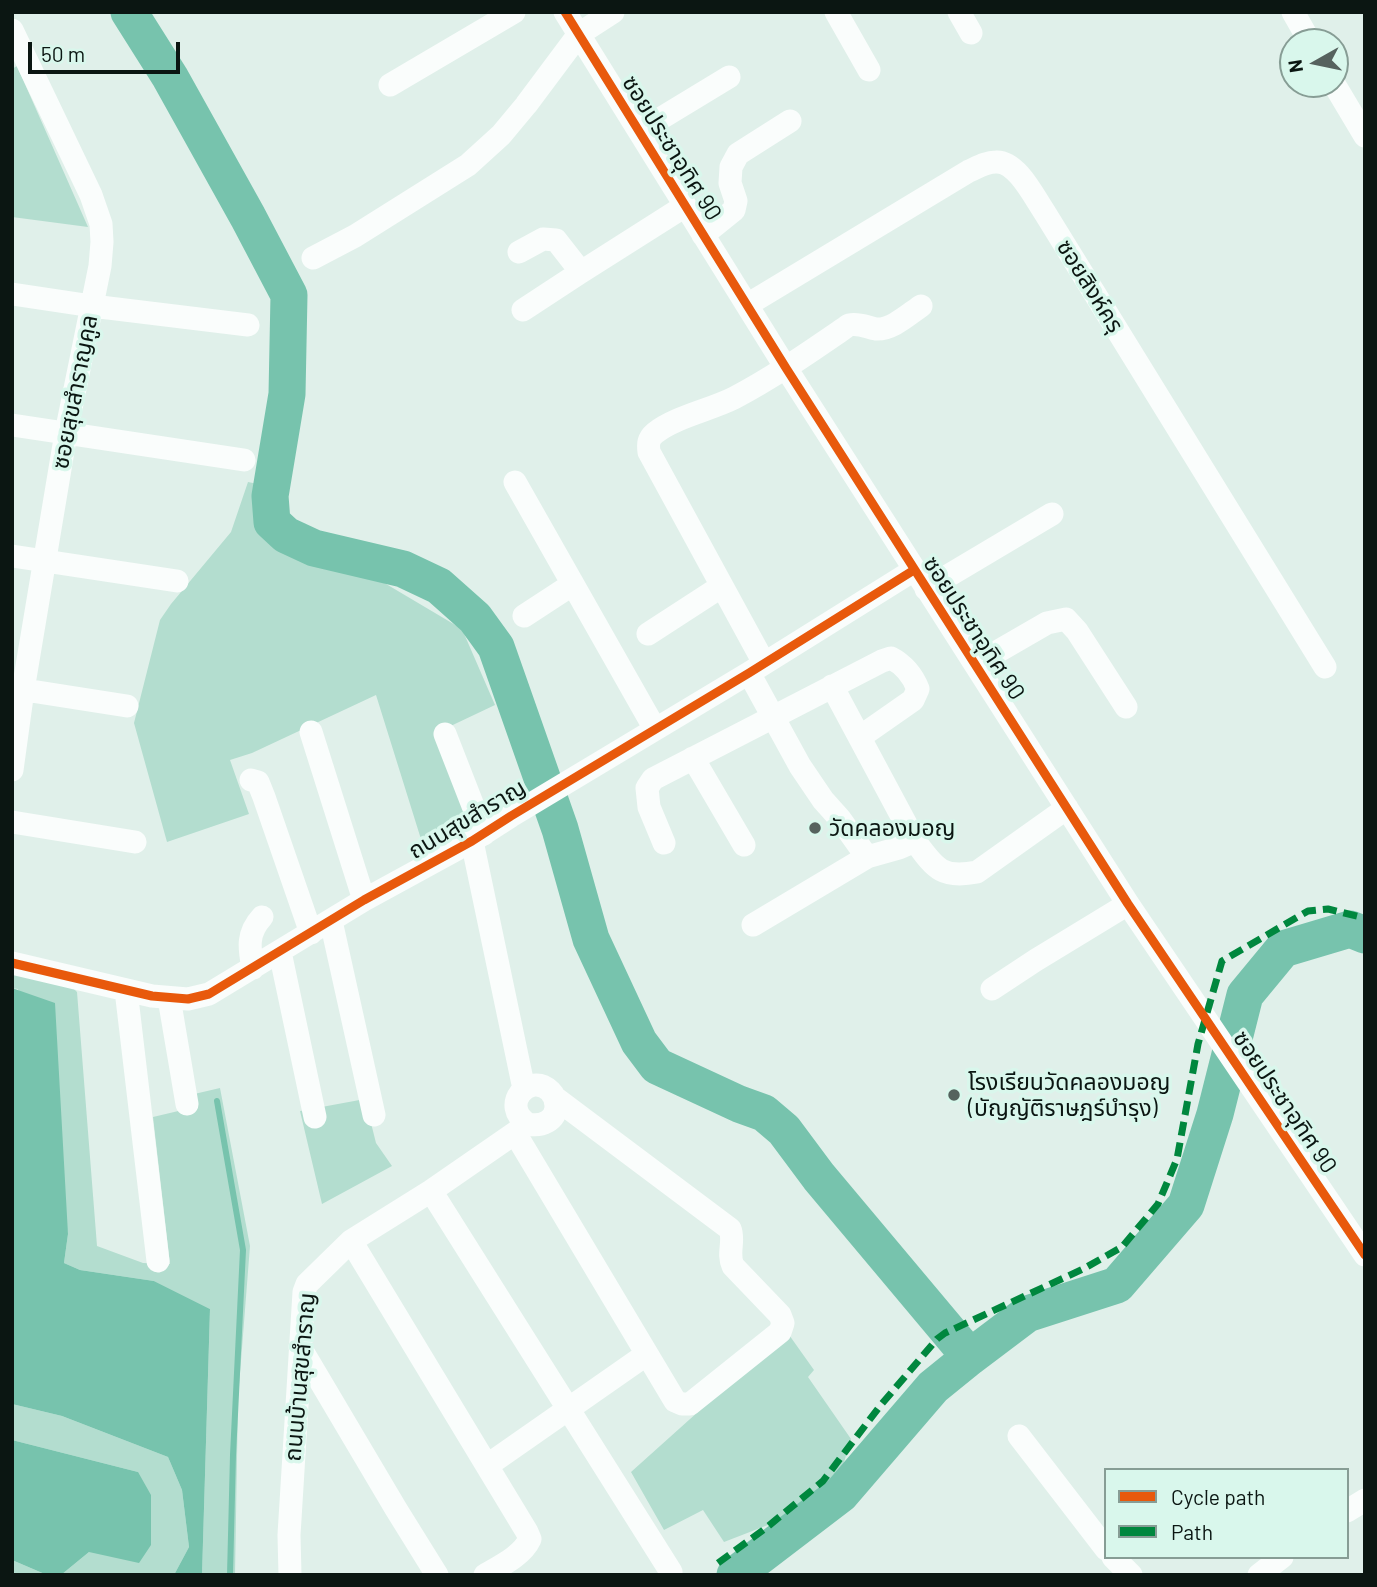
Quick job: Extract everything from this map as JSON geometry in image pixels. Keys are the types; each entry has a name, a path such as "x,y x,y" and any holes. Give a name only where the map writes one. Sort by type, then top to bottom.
{"street":[{"path":"390,85 514,12"},
{"name":"ซอยประชาอุทิศ 90","path":"565,12 786,368 1128,904 1365,1255"},
{"path":"313,258 355,236 468,165 501,135 579,34 613,12"},
{"path":"835,12 869,70"},
{"path":"959,12 971,33"},
{"path":"1293,12 1302,28"},
{"name":"ซอยสุขสำราญคูล","path":"12,30 91,195 101,223 102,242 100,266 18,689 12,771"},
{"path":"639,131 729,77"},
{"path":"1342,98 1365,136"},
{"path":"703,235 734,210 736,201 730,183 731,167 738,154 790,121"},
{"name":"ซอยสิงห์ครุ","path":"747,305 969,171 987,163 1009,165 1019,174 1045,213 1325,667"},
{"path":"523,310 685,206"},
{"path":"519,252 543,239 556,240 581,272"},
{"path":"12,294 248,325"},
{"path":"867,856 800,766 773,716 722,586 649,452 648,443 664,426 734,398 786,368 849,325 856,323 883,328 921,306"},
{"path":"12,425 244,460"},
{"path":"515,482 655,729"},
{"name":"ถนนสุขสำราญ","path":"12,963 169,998 188,999 209,995 364,900 478,838 756,668 920,580 1052,514"},
{"path":"12,556 177,580"},
{"path":"524,616 573,584"},
{"path":"648,634 722,586"},
{"path":"976,664 1047,623 1066,619 1077,631 1126,707"},
{"path":"664,843 649,807 647,788 653,779 891,658 914,678 918,689 913,700 860,737"},
{"path":"832,686 915,841 933,866 946,873 963,875 977,872 1067,808"},
{"path":"18,689 127,706"},
{"path":"311,732 364,900"},
{"path":"445,734 478,838 524,1089"},
{"path":"693,758 744,845"},
{"path":"251,780 258,782 321,927 374,1115"},
{"path":"12,822 135,842"},
{"path":"752,925 867,856 899,849 915,841"},
{"path":"992,989 1128,904"},
{"path":"253,968 250,935 262,917"},
{"path":"280,952 315,1117"},
{"path":"126,990 158,1261"},
{"path":"169,998 187,1104"},
{"path":"534,1085 549,1091 730,1229 732,1234 729,1254 733,1266 780,1315 783,1324 780,1332 690,1404 675,1401 522,1129 516,1101 524,1089 534,1085"},
{"name":"ถนนบ้านสุขสำราญ","path":"290,1575 289,1535 300,1347 307,1283 351,1241 522,1129 538,1126 550,1119 556,1107 554,1097"},
{"path":"431,1191 671,1572"},
{"path":"351,1241 530,1539 511,1568 485,1575"},
{"path":"300,1347 438,1575"},
{"path":"488,1465 647,1354"},
{"path":"1019,1436 1104,1546"},
{"path":"1349,1510 1365,1500"},
{"path":"1115,1559 1130,1575"},
{"path":"1259,1575 1279,1559"}],"shaded area":[{"path":"17,66 88,227 12,217 12,69"},
{"path":"248,482 258,484 261,517 267,535 282,550 325,569 376,578 462,629 495,705 438,732 474,825 425,852 376,695 252,753 230,760 249,814 167,842 134,723 160,620 231,532"},
{"path":"12,972 70,985 77,992 97,1246 143,1263 170,1264 153,1117 191,1108 190,1095 220,1088 250,1246 238,1399 235,1575 202,1575 210,1309 154,1281 80,1270 64,1263 68,1234 18,989 12,988"},
{"path":"12,988 55,1003 68,1234 64,1263 80,1270 154,1281 210,1309 202,1575 174,1575 189,1547 182,1490 168,1457 62,1416 12,1404"},
{"path":"365,1099 376,1143 392,1166 322,1204 300,1111"},
{"path":"787,1332 814,1370 808,1377 851,1439 839,1479 786,1518 724,1542 703,1510 664,1530 631,1472"},
{"path":"12,1404 62,1416 168,1457 182,1490 189,1547 174,1575 61,1575 89,1552 138,1472 12,1440"},
{"path":"12,1440 138,1472 151,1495 151,1545 139,1563 89,1552 61,1575 47,1575 12,1560"},
{"path":"12,1560 47,1575 12,1575"}],"waterway":[{"path":"129,12 170,77 289,295 287,394 270,496 272,522 286,535 314,548 403,569 439,586 475,618 496,647 560,829 591,939 639,1042 657,1066 764,1113 784,1130 819,1177 970,1357"},
{"path":"735,1575 841,1494 933,1387 970,1357 1027,1314 1117,1285 1186,1205 1215,1114 1245,995 1283,949 1350,929 1365,935"},
{"path":"217,1101 243,1250 230,1575"}],"marked path":[{"path":"718,1563 823,1481 880,1406 937,1339 1083,1269 1122,1247 1158,1204 1177,1159 1198,1044 1222,961 1308,911 1328,909 1365,918"}],"cycle path":[{"path":"565,12 786,368 1128,904 1365,1255"},
{"path":"12,963 152,996 188,999 209,994 364,900 472,841 914,570"}],"place":[{"name":"วัดคลองมอญ","path":"815,828"},
{"name":"โรงเรียนวัดคลองมอญ (บัญญัติราษฎร์บำรุง)","path":"954,1095"}]}
